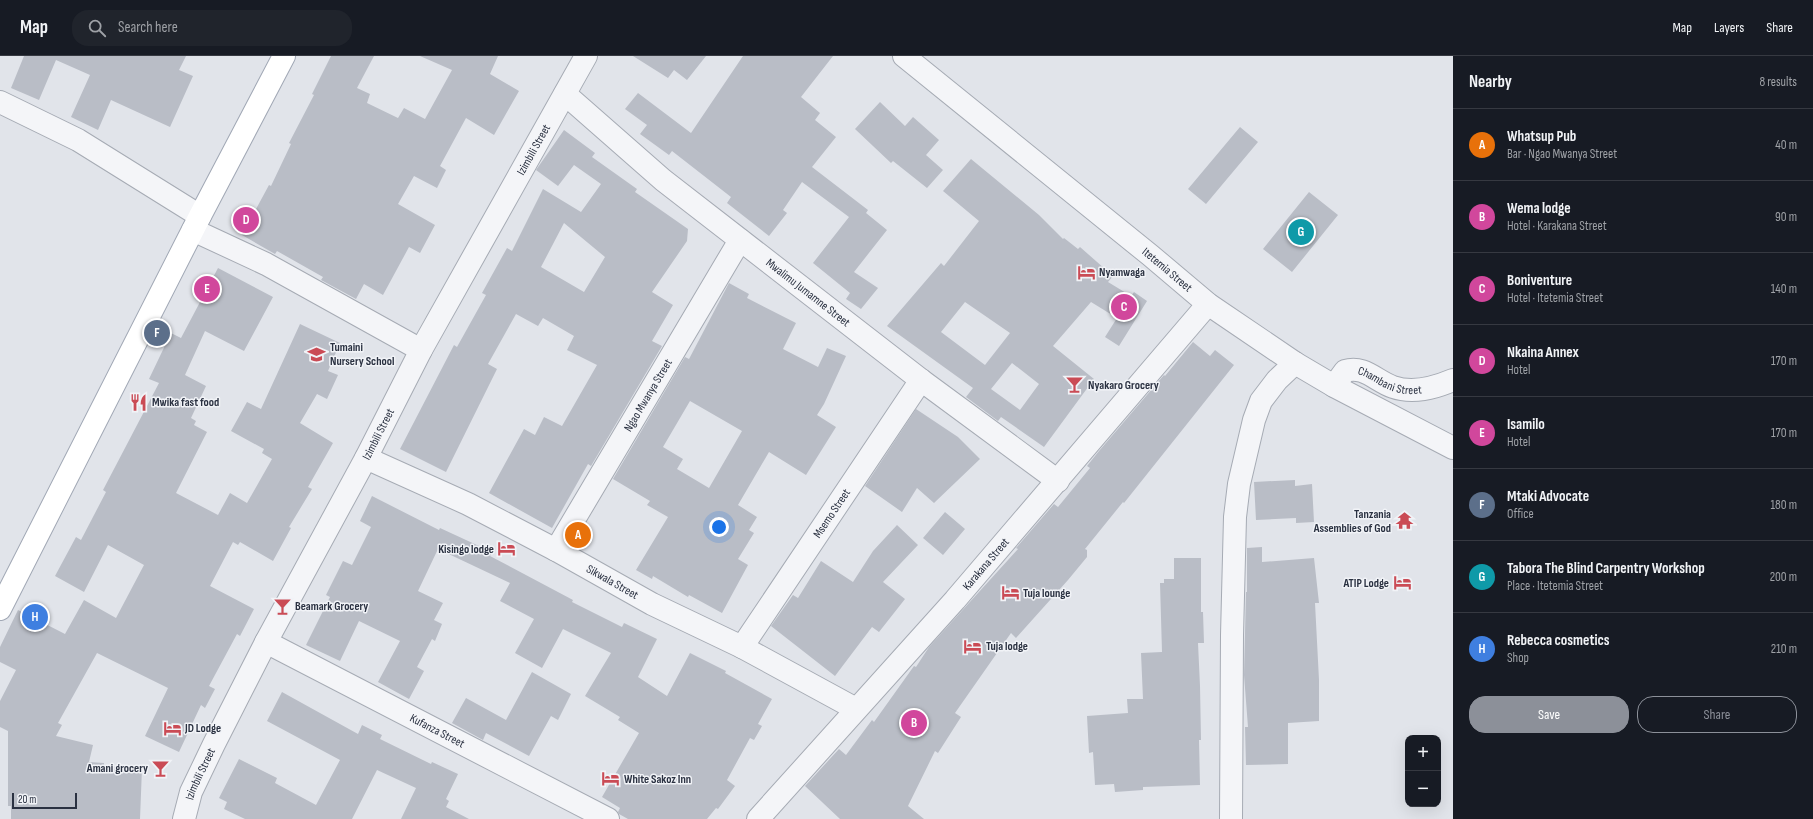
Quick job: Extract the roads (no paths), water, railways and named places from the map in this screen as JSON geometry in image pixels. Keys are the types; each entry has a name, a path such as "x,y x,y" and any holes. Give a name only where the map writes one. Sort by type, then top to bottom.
{"main road":[{"path":"0,609 284,56"}],"street":[{"name":"Izimbili Street","path":"184,819 191,792 266,642 366,458 421,350 586,56"},
{"name":"Itetemia Street","path":"904,56 1150,255 1208,304 1295,363 1334,386 1453,448"},
{"name":"Mwalimu Jumamne Street","path":"565,94 663,180 921,380 1058,482"},
{"path":"0,102 78,140 197,223 266,264 421,350"},
{"name":"Ngao Mwanya Street","path":"556,550 740,240"},
{"name":"Karakana Street","path":"758,819 955,600 1058,482 1208,304"},
{"path":"1231,819 1232,613 1235,518 1239,484 1254,420 1261,401 1277,380 1295,363"},
{"name":"Chambani Street","path":"1334,386 1345,371 1356,368 1376,377 1391,387 1403,390 1418,390 1433,387 1453,380"},
{"name":"Msemo Street","path":"742,647 921,380"},
{"name":"Sikwala Street","path":"366,458 468,504 556,550 652,604 742,647 856,709"},
{"name":"Kufanza Street","path":"266,642 608,819"}],"place":[{"name":"Nkaina Annex","path":"246,220"},
{"name":"Tabora The Blind Carpentry Workshop","path":"1301,232"},
{"name":"Nyamwaga","path":"1086,272"},
{"name":"Isamilo","path":"207,289"},
{"name":"Boniventure","path":"1124,307"},
{"name":"Mtaki Advocate","path":"157,333"},
{"name":"Tumaini Nursery School","path":"317,354"},
{"name":"Nyakaro Grocery","path":"1075,385"},
{"name":"Mwika fast food","path":"139,402"},
{"name":"Tanzania Assemblies of God","path":"1404,521"},
{"name":"Whatsup Pub","path":"578,535"},
{"name":"Kisingo lodge","path":"507,549"},
{"name":"ATIP Lodge","path":"1402,583"},
{"name":"Tuja lounge","path":"1010,593"},
{"name":"Beamark Grocery","path":"282,606"},
{"name":"Rebecca cosmetics","path":"35,617"},
{"name":"Tuja lodge","path":"973,646"},
{"name":"Wema lodge","path":"914,723"},
{"name":"JD Lodge","path":"172,728"},
{"name":"Amani grocery","path":"161,768"},
{"name":"White Sakoz Inn","path":"611,779"}]}
